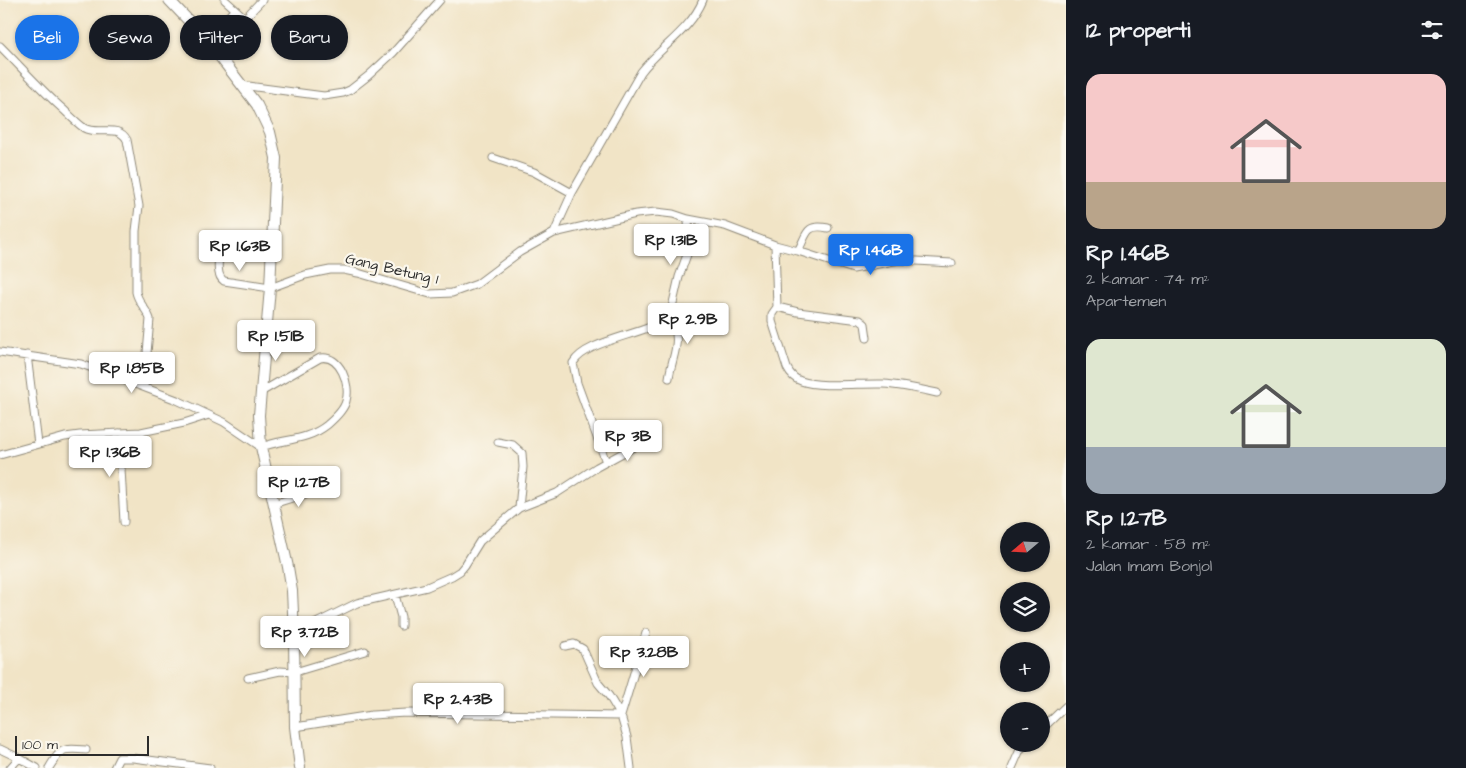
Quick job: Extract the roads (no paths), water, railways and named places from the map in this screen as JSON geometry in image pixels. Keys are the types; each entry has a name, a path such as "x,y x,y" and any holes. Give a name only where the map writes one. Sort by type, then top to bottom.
{"main road":[{"path":"169,0 183,15"},
{"path":"222,60 264,117 270,132 276,158 270,288 259,416 261,447 289,575 294,634 294,727 300,768"}],"street":[{"path":"225,0 245,18 262,0"},
{"path":"241,84 324,96 337,95 350,90 394,52 440,0"},
{"path":"554,232 572,193 641,72 650,60 690,22 703,0"},
{"path":"230,15 235,9"},
{"path":"0,46 53,100 83,127 94,131 122,132 127,140 139,206 136,231 136,292 138,299 147,310 150,320 144,387"},
{"path":"494,158 534,172 572,193"},
{"name":"Gang Betung 1","path":"270,288 305,275 337,270 358,273 430,294 452,293 477,284 520,252 554,232 636,214 656,212 725,226 775,245 849,268 899,260 952,263"},
{"path":"669,378 677,342 677,335 670,316 679,277 689,249 688,219"},
{"path":"798,251 806,232 811,228 818,226 828,228"},
{"path":"775,245 777,307 772,317 776,336 790,374 796,379 805,382 821,384 884,384 937,393"},
{"path":"220,248 219,274 222,280 270,288"},
{"path":"777,307 860,320 865,324 867,338"},
{"path":"606,462 577,383 573,363 585,351 659,324 670,316"},
{"path":"0,352 81,364 144,387 209,415 224,422 261,447 274,442 296,440 317,432 328,425 342,409 347,399 341,371 332,359 324,358 320,358 260,392"},
{"path":"27,355 38,444"},
{"path":"0,455 80,435 119,434 160,428 209,415"},
{"path":"119,434 124,522"},
{"path":"498,442 513,445 522,453 523,467 519,508"},
{"path":"294,634 357,603 373,598 395,595 444,580 460,571 480,541 519,508 557,493 606,462 640,444"},
{"path":"273,504 318,490"},
{"path":"395,595 401,617 401,626"},
{"path":"621,716 646,633"},
{"path":"565,646 574,644 583,649 598,683 609,696 621,716 627,737 631,768"},
{"path":"248,678 280,671 295,672 365,651"},
{"path":"1050,721 1066,706"},
{"path":"294,727 372,715 406,713 621,716"},
{"path":"0,749 37,768"},
{"path":"49,768 62,751 69,749 86,750"},
{"path":"1012,768 1019,752"},
{"path":"10,768 19,758"},
{"path":"114,768 119,758 210,768"}]}
